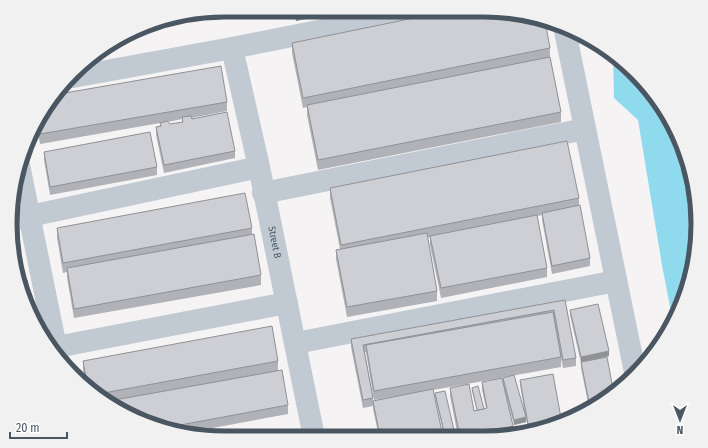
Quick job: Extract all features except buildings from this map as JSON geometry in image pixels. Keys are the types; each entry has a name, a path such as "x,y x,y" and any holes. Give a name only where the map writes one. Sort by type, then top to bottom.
{"street":[{"path":"82,74 232,48 389,17"},
{"path":"566,34 634,366"},
{"name":"Street B","path":"232,48 296,343 310,431"},
{"path":"263,193 585,128"},
{"path":"21,218 259,167"},
{"path":"20,191 21,218 52,339"},
{"path":"296,343 616,282"},
{"path":"60,350 287,303"}],"water":[{"path":"613,63 640,88 656,109 670,132 684,170 691,210 691,238 684,278 671,313 638,120 614,98"}]}
